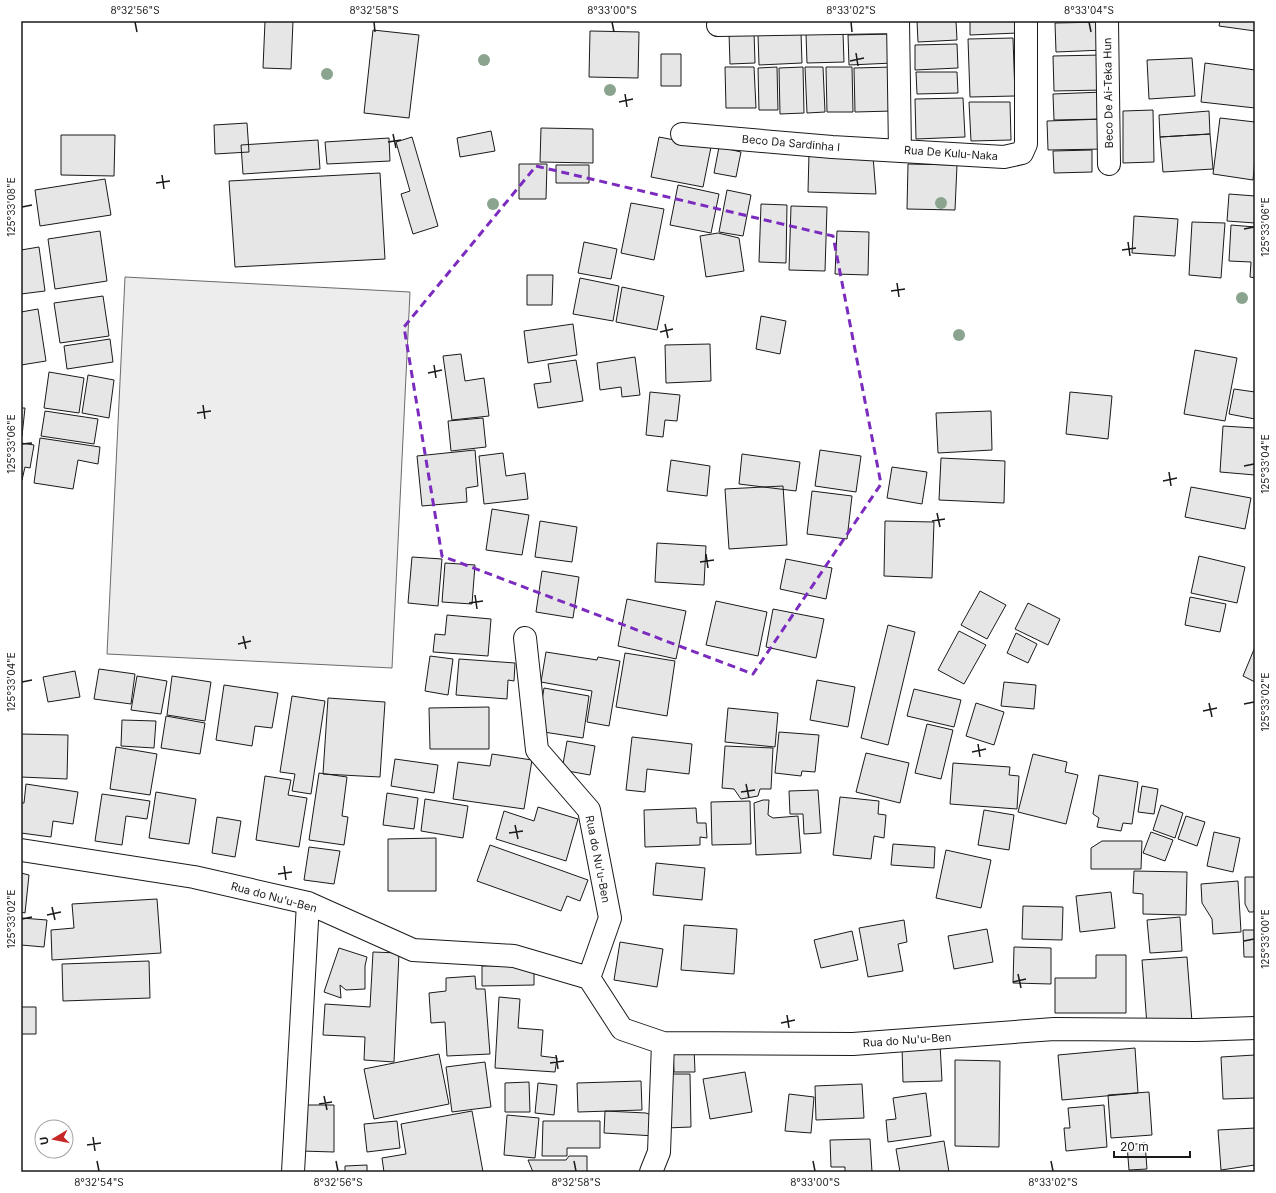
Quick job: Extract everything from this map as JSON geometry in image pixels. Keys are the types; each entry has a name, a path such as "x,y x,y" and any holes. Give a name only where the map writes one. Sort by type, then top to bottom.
{"street":[{"name":"Rua De Kulu-Naka","path":"898,22 900,151 1004,157 1022,153 1026,144 1026,21"},
{"name":"Beco De Ai-Teka Hun","path":"1107,21 1108,164"},
{"path":"718,25 898,22"},
{"name":"Beco Da Sardinha I","path":"682,134 900,151"},
{"name":"Rua do Nu'u-Ben","path":"525,638 536,750 589,810 610,918 589,978"},
{"name":"Rua do Nu'u-Ben","path":"21,850 194,877 308,903 413,950 514,956 589,978 622,1028 663,1043 853,1044 1054,1029 1196,1030 1255,1028"},
{"path":"293,1172 308,903"},
{"path":"651,1172 659,1152 663,1043"}],"highlighted area":[{"path":"536,166 833,236 881,484 753,674 442,556 404,327"}],"shaded area":[{"path":"125,277 410,292 392,668 107,654"}],"building":[{"path":"265,21 293,21 291,69 263,68"},
{"path":"917,21 956,21 957,40 918,42"},
{"path":"970,21 1018,21 1018,33 970,35"},
{"path":"1220,21 1255,21 1255,31 1219,26"},
{"path":"1104,22 1104,50 1056,52 1055,23"},
{"path":"373,30 419,35 409,118 364,113"},
{"path":"590,31 639,32 638,78 589,77"},
{"path":"754,32 755,63 730,64 729,33"},
{"path":"801,33 802,63 759,65 758,35"},
{"path":"843,33 844,62 807,63 806,34"},
{"path":"892,34 893,63 849,65 848,35"},
{"path":"1013,38 1015,96 970,97 968,39"},
{"path":"957,44 958,68 915,70 915,45"},
{"path":"661,54 681,54 681,86 661,86"},
{"path":"1102,55 1103,90 1054,91 1053,56"},
{"path":"1192,58 1195,96 1149,99 1147,60"},
{"path":"1205,63 1255,70 1255,108 1201,102"},
{"path":"725,67 754,67 756,108 726,108"},
{"path":"777,67 778,110 759,110 758,68"},
{"path":"803,67 804,113 780,114 779,68"},
{"path":"805,67 823,67 825,112 807,113"},
{"path":"826,67 852,67 853,112 827,112"},
{"path":"893,67 893,111 855,112 854,68"},
{"path":"916,72 957,72 958,93 917,94"},
{"path":"1103,92 1104,119 1054,120 1053,94"},
{"path":"963,98 965,137 916,139 915,99"},
{"path":"969,102 1010,102 1011,140 971,141"},
{"path":"1153,110 1154,162 1123,163 1123,111"},
{"path":"1209,111 1210,134 1160,137 1159,115"},
{"path":"1220,118 1255,122 1255,160 1253,180 1213,174"},
{"path":"1104,119 1105,149 1048,150 1047,121"},
{"path":"247,123 249,152 215,154 214,125"},
{"path":"541,128 593,129 593,163 540,162"},
{"path":"491,131 495,151 460,157 457,138"},
{"path":"1210,134 1213,169 1163,172 1160,137"},
{"path":"61,135 115,135 114,176 61,175"},
{"path":"412,137 438,226 413,234 401,194 410,191 396,142"},
{"path":"659,137 711,147 703,187 651,177"},
{"path":"389,138 390,161 327,164 325,142"},
{"path":"318,140 320,169 243,174 241,145"},
{"path":"719,147 741,152 736,177 714,173"},
{"path":"1092,150 1092,172 1054,173 1053,151"},
{"path":"809,153 873,156 876,194 808,192"},
{"path":"519,164 547,164 546,199 519,199"},
{"path":"908,164 957,165 955,210 907,209"},
{"path":"556,165 589,165 589,183 556,183"},
{"path":"380,173 385,259 235,267 229,181"},
{"path":"105,179 111,215 40,226 35,190"},
{"path":"678,185 719,194 711,233 670,225"},
{"path":"727,190 751,195 743,236 719,232"},
{"path":"1229,194 1255,196 1255,223 1227,221"},
{"path":"631,203 664,209 654,260 621,253"},
{"path":"761,204 787,205 786,263 759,262"},
{"path":"791,206 827,207 825,271 789,270"},
{"path":"1134,216 1178,219 1175,256 1132,253"},
{"path":"1192,222 1225,223 1221,278 1189,275"},
{"path":"1231,225 1255,227 1255,278 1250,277 1251,262 1229,261"},
{"path":"100,231 107,281 55,289 48,239"},
{"path":"837,231 869,232 868,275 835,274"},
{"path":"718,233 739,238 744,271 706,277 700,236"},
{"path":"584,242 617,249 611,279 578,273"},
{"path":"39,247 45,291 21,294 21,250"},
{"path":"527,275 553,275 552,305 527,305"},
{"path":"580,278 619,286 613,321 573,314"},
{"path":"622,287 664,296 657,330 616,322"},
{"path":"103,296 109,336 60,343 54,303"},
{"path":"38,309 46,361 21,365 21,312"},
{"path":"761,316 786,321 780,354 756,349"},
{"path":"573,324 577,355 528,363 524,331"},
{"path":"110,339 113,362 67,369 64,346"},
{"path":"710,344 711,381 666,383 665,345"},
{"path":"1195,350 1237,358 1225,421 1184,414"},
{"path":"461,354 465,381 484,378 489,416 452,420 443,356"},
{"path":"635,357 640,395 622,397 621,387 600,390 597,363"},
{"path":"576,360 583,401 538,408 534,384 551,382 548,364"},
{"path":"49,372 84,378 79,413 44,408"},
{"path":"88,375 114,380 109,418 82,413"},
{"path":"1234,389 1255,392 1255,419 1229,414"},
{"path":"650,392 680,395 677,421 665,420 663,437 646,435"},
{"path":"1070,392 1112,396 1108,439 1066,434"},
{"path":"21,408 25,408 22,436 21,436"},
{"path":"45,411 98,419 94,444 41,436"},
{"path":"991,411 992,450 938,453 936,413"},
{"path":"483,418 486,447 451,451 448,421"},
{"path":"1223,426 1255,428 1255,475 1220,472"},
{"path":"40,438 100,447 98,464 78,460 73,489 34,483"},
{"path":"21,443 34,445 30,468 25,467 22,480"},
{"path":"475,450 478,486 466,488 467,502 422,506 417,456"},
{"path":"820,450 861,456 856,492 815,486"},
{"path":"503,453 506,476 525,473 528,499 484,504 479,456"},
{"path":"742,454 800,462 796,491 739,484"},
{"path":"941,458 1005,461 1004,503 939,500"},
{"path":"671,460 710,466 707,496 667,491"},
{"path":"892,467 927,472 922,504 887,498"},
{"path":"783,486 787,545 729,549 725,489"},
{"path":"1191,487 1251,498 1245,529 1185,517"},
{"path":"812,491 852,496 847,539 807,534"},
{"path":"492,509 529,515 522,555 486,550"},
{"path":"540,521 577,527 572,562 535,557"},
{"path":"885,521 934,522 932,578 884,576"},
{"path":"657,543 706,546 704,585 655,582"},
{"path":"1199,556 1245,567 1237,603 1191,593"},
{"path":"412,557 442,559 438,606 408,603"},
{"path":"786,559 832,568 826,599 780,589"},
{"path":"445,563 475,565 472,604 442,602"},
{"path":"542,571 579,577 573,618 536,612"},
{"path":"980,591 1006,605 987,639 961,625"},
{"path":"1190,597 1226,604 1220,632 1185,625"},
{"path":"627,599 686,611 676,659 618,646"},
{"path":"716,601 767,612 758,656 706,645"},
{"path":"1028,603 1060,619 1048,645 1015,629"},
{"path":"773,609 824,619 816,658 766,647"},
{"path":"447,615 491,619 488,656 433,652 435,634 445,635"},
{"path":"888,625 915,632 888,745 861,738"},
{"path":"959,631 986,645 964,684 938,670"},
{"path":"1016,633 1037,644 1028,663 1007,653"},
{"path":"1255,647 1255,682 1243,676"},
{"path":"546,652 597,660 598,657 620,661 609,726 587,722 592,691 541,682"},
{"path":"625,653 675,661 667,716 616,707"},
{"path":"430,656 453,659 448,695 425,691"},
{"path":"459,659 515,663 514,681 508,680 507,699 456,695"},
{"path":"99,669 135,674 131,704 94,699"},
{"path":"75,671 80,697 48,702 43,677"},
{"path":"137,676 167,681 161,714 131,710"},
{"path":"172,676 211,682 205,721 167,715"},
{"path":"817,680 855,687 848,727 810,720"},
{"path":"1004,682 1036,685 1034,709 1001,706"},
{"path":"224,685 278,693 272,728 255,726 252,746 216,740"},
{"path":"544,688 589,696 583,738 537,731"},
{"path":"914,689 961,700 954,727 907,716"},
{"path":"292,696 325,701 311,794 292,791 295,774 280,772"},
{"path":"328,698 385,702 380,777 323,774"},
{"path":"976,703 1004,712 994,745 966,736"},
{"path":"489,707 489,749 430,749 429,708"},
{"path":"728,708 778,713 775,747 725,742"},
{"path":"166,716 205,723 200,754 161,748"},
{"path":"122,720 156,721 154,748 121,746"},
{"path":"927,724 953,730 941,779 915,773"},
{"path":"779,732 819,735 815,772 802,771 801,776 775,773"},
{"path":"21,734 68,735 67,779 21,777"},
{"path":"632,737 692,744 689,774 647,769 645,792 626,790"},
{"path":"567,741 595,746 590,775 562,770"},
{"path":"725,746 773,748 771,789 760,789 758,796 741,799 734,789 722,788"},
{"path":"116,747 157,754 150,795 110,789"},
{"path":"866,753 909,763 900,803 856,792"},
{"path":"492,754 532,760 524,809 453,799 458,762 490,766"},
{"path":"1033,754 1067,762 1065,772 1078,775 1066,824 1018,812"},
{"path":"395,759 438,765 434,793 391,786"},
{"path":"953,763 1010,767 1009,775 1019,776 1017,809 950,804"},
{"path":"319,773 347,777 342,816 348,817 344,845 309,840"},
{"path":"1099,775 1138,782 1132,824 1123,823 1121,831 1097,827 1099,818 1093,814"},
{"path":"265,776 291,780 288,795 307,798 299,847 256,840"},
{"path":"26,784 78,792 73,824 53,821 51,837 21,833 21,803 24,803"},
{"path":"1142,786 1158,789 1154,814 1138,812"},
{"path":"818,790 821,833 804,834 803,814 790,814 789,791"},
{"path":"156,792 196,799 189,844 149,838"},
{"path":"387,793 418,798 414,829 383,825"},
{"path":"102,794 150,801 147,819 126,816 122,845 95,841"},
{"path":"840,797 879,801 878,814 886,815 884,838 874,836 871,859 833,855"},
{"path":"425,799 468,806 463,838 421,831"},
{"path":"769,800 768,815 773,818 798,816 801,853 756,855 754,803"},
{"path":"750,801 751,844 712,845 711,802"},
{"path":"1161,805 1183,813 1175,838 1153,830"},
{"path":"538,807 578,819 566,861 496,839 504,811 534,821"},
{"path":"696,808 697,823 706,823 707,838 700,837 700,845 645,847 644,810"},
{"path":"984,810 1014,815 1009,850 978,845"},
{"path":"1186,816 1205,822 1197,846 1178,839"},
{"path":"217,817 241,821 235,857 212,853"},
{"path":"1151,832 1173,840 1165,861 1143,853"},
{"path":"1214,832 1240,838 1233,872 1207,866"},
{"path":"436,838 436,891 388,891 388,839"},
{"path":"1102,841 1142,841 1141,869 1091,869 1091,848"},
{"path":"893,844 935,847 934,868 891,865"},
{"path":"490,845 588,880 580,901 567,896 561,911 477,881"},
{"path":"309,847 340,851 334,884 304,880"},
{"path":"946,850 991,860 981,908 936,898"},
{"path":"656,863 705,868 702,900 653,895"},
{"path":"1134,871 1187,872 1186,915 1143,914 1143,894 1133,893"},
{"path":"21,873 29,875 25,913 21,912"},
{"path":"1245,877 1255,877 1255,910 1253,912 1249,912 1245,904"},
{"path":"1238,881 1241,932 1213,934 1212,919 1202,903 1201,884"},
{"path":"1111,892 1115,928 1080,932 1076,896"},
{"path":"157,899 161,953 52,960 51,930 74,928 72,904"},
{"path":"1023,906 1063,907 1062,940 1022,939"},
{"path":"1180,917 1182,951 1150,953 1147,920"},
{"path":"21,918 47,920 44,947 21,945"},
{"path":"904,920 907,942 898,944 903,971 868,977 859,928"},
{"path":"684,925 737,929 734,974 681,970"},
{"path":"987,929 993,962 954,969 948,936"},
{"path":"1243,930 1255,930 1255,957 1244,957"},
{"path":"852,931 858,960 821,968 814,940"},
{"path":"620,942 663,949 657,987 614,980"},
{"path":"1014,947 1051,948 1051,984 1013,983"},
{"path":"339,948 367,957 365,966 365,989 346,990 340,985 341,998 324,992"},
{"path":"373,952 399,953 394,1062 364,1060 365,1037 323,1035 325,1004 370,1007"},
{"path":"1096,955 1126,955 1126,1013 1055,1013 1055,978 1096,978"},
{"path":"1187,957 1192,1022 1147,1025 1142,960"},
{"path":"149,961 150,998 63,1001 62,964"},
{"path":"534,965 534,985 482,986 482,966"},
{"path":"475,976 476,989 485,989 490,1054 447,1056 445,1022 431,1023 429,993 446,991 446,978"},
{"path":"499,997 520,999 518,1028 543,1030 541,1056 557,1058 555,1072 495,1068"},
{"path":"21,1007 36,1007 36,1034 21,1034"},
{"path":"940,1044 942,1081 903,1082 902,1046"},
{"path":"673,1047 694,1047 695,1072 674,1072"},
{"path":"1135,1048 1138,1093 1062,1100 1058,1055"},
{"path":"439,1054 449,1104 374,1119 364,1069"},
{"path":"1255,1055 1255,1098 1223,1099 1221,1057"},
{"path":"955,1060 1000,1061 999,1147 955,1146"},
{"path":"485,1062 491,1107 452,1112 446,1067"},
{"path":"745,1072 752,1112 710,1119 703,1079"},
{"path":"665,1074 690,1074 691,1127 666,1128"},
{"path":"641,1081 642,1110 578,1112 577,1083"},
{"path":"529,1082 530,1112 505,1112 505,1083"},
{"path":"538,1083 557,1085 554,1115 535,1113"},
{"path":"862,1084 864,1118 816,1120 815,1086"},
{"path":"1149,1092 1152,1135 1111,1138 1108,1095"},
{"path":"926,1093 931,1136 888,1142 886,1120 896,1119 893,1098"},
{"path":"789,1094 814,1097 811,1133 785,1131"},
{"path":"301,1105 334,1105 334,1152 301,1151"},
{"path":"1104,1105 1107,1147 1066,1151 1064,1128 1070,1128 1068,1108"},
{"path":"472,1111 483,1172 384,1172 382,1158 406,1154 401,1124"},
{"path":"605,1111 646,1113 656,1117 655,1136 604,1133"},
{"path":"507,1115 539,1118 535,1158 504,1155"},
{"path":"397,1121 400,1148 367,1152 364,1124"},
{"path":"543,1121 600,1121 600,1148 567,1148 567,1156 542,1156"},
{"path":"1255,1128 1255,1165 1221,1170 1218,1130"},
{"path":"870,1139 872,1172 845,1172 845,1167 831,1167 830,1140"},
{"path":"944,1141 949,1172 900,1172 896,1149"},
{"path":"1145,1143 1147,1169 1129,1170 1127,1145"},
{"path":"569,1156 587,1156 587,1172 533,1172 528,1160 566,1160"},
{"path":"367,1165 367,1172 345,1172 345,1166"}]}
